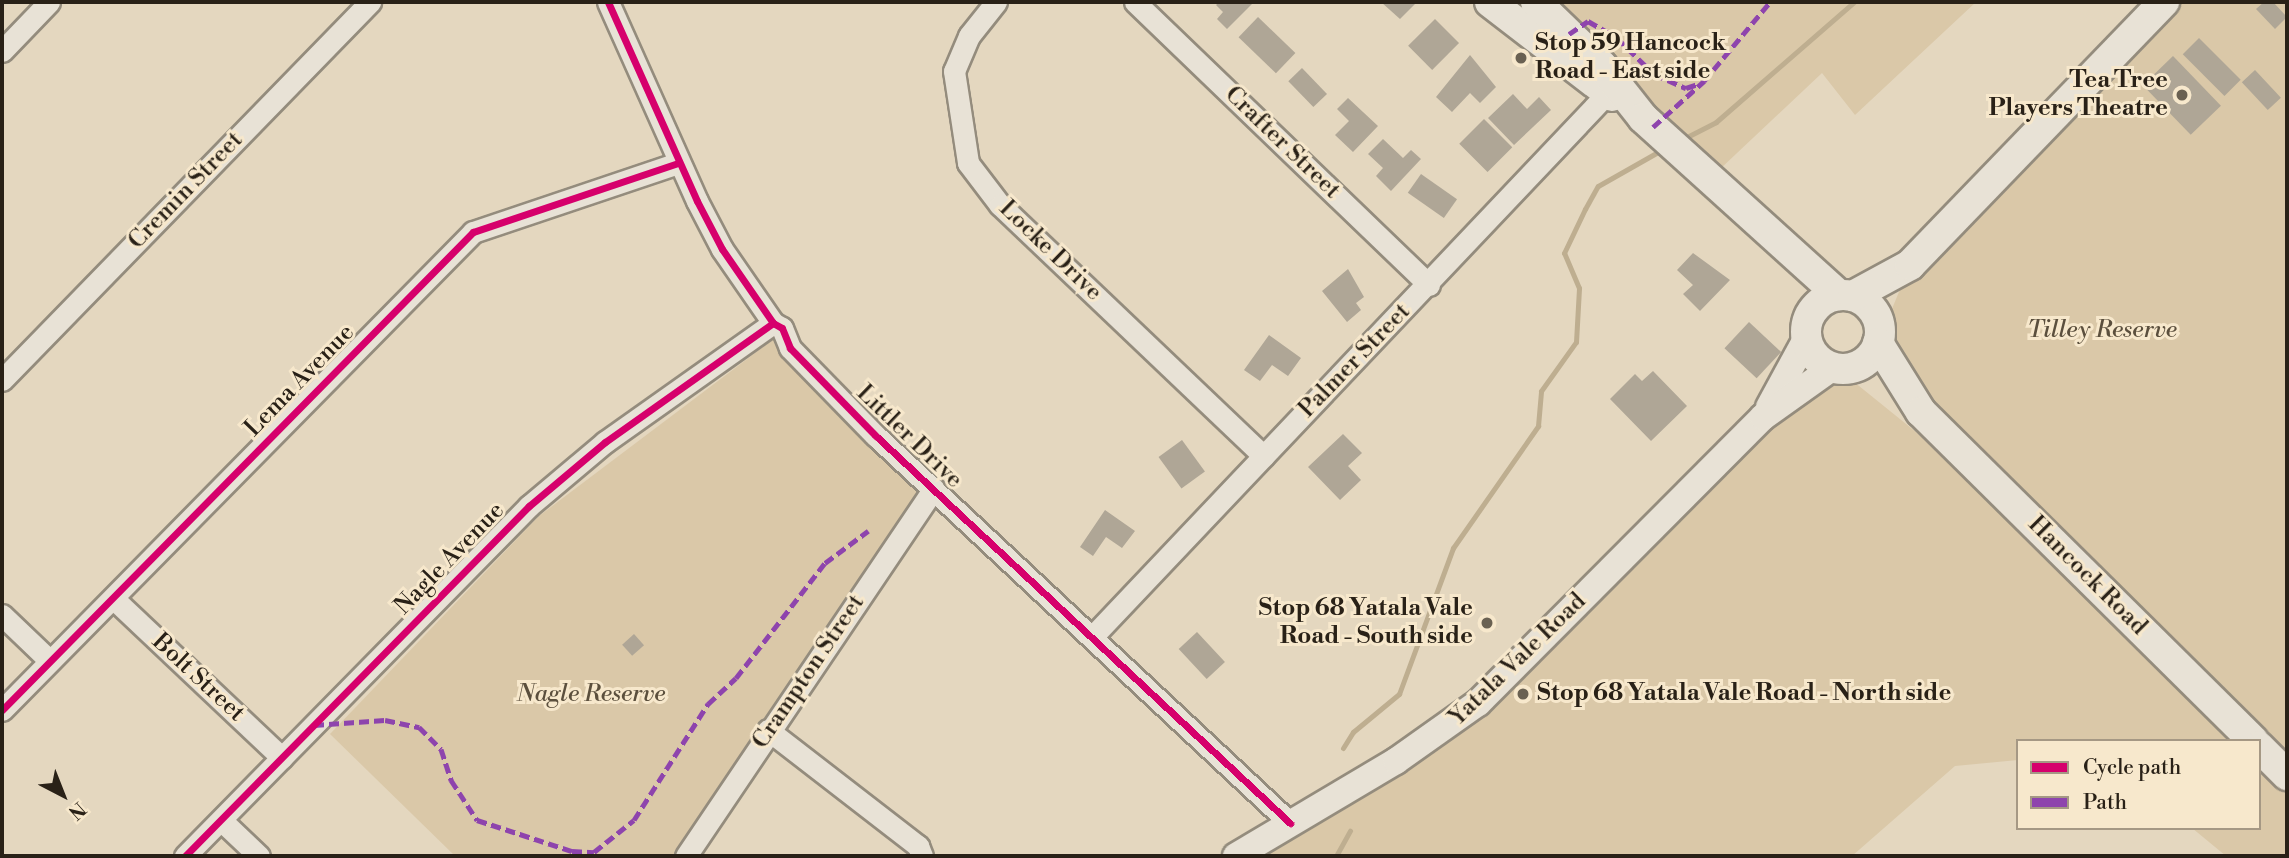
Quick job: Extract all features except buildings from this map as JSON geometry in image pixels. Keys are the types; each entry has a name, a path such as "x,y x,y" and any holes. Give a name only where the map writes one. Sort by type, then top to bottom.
{"main road":[{"path":"1490,2 1612,88"},
{"path":"1536,2 1612,88 1738,206 1846,295 1873,310 1879,335"},
{"path":"1738,206 1749,229 1794,280 1817,359 1841,368 1865,362 1910,265 2163,2"},
{"path":"1807,327 1821,301 1846,295 1910,265"},
{"name":"Hancock Road","path":"1879,335 1921,412"},
{"name":"Hancock Road","path":"1841,368 1921,412 2251,739"},
{"path":"2261,749 2287,775"}],"street":[{"path":"2,51 49,2"},
{"name":"Cremin Street","path":"2,380 370,2"},
{"name":"Littler Drive","path":"608,2 678,163 722,249 773,323 782,328 795,354 934,489 1290,823"},
{"name":"Locke Drive","path":"996,2 969,36 954,71 968,163 1000,205 1264,456"},
{"name":"Crafter Street","path":"1135,2 1429,285"},
{"name":"Palmer Street","path":"1093,637 1429,285 1612,88"},
{"name":"Lema Avenue","path":"2,710 473,232 678,163"},
{"name":"Nagle Avenue","path":"185,856 529,506 605,442 773,323"},
{"name":"Yatala Vale Road","path":"1763,417 1807,327"},
{"name":"Yatala Vale Road","path":"1236,856 1437,735 1478,704 1763,417 1841,368"},
{"name":"Crampton Street","path":"686,856 768,730 934,489"},
{"name":"Bolt Street","path":"114,599 282,758"},
{"path":"2,615 50,661"},
{"path":"768,730 918,846 922,856"},
{"path":"222,821 259,856"}],"green space":[{"path":"1537,2 1976,2 1855,115 1822,73 1719,170"},
{"name":"Tilley Reserve","path":"2164,2 2287,2 2287,856 2226,856 2194,830 2261,830 2261,739 2016,739 2016,760 1955,766 1852,856 1239,856 1437,735 1776,397 1838,369 2046,537 1878,343 1910,265"},
{"name":"Nagle Reserve","path":"775,338 919,493 676,856 455,856 330,734 539,516"}],"waterway":[{"path":"1681,140 1716,122 1854,2"},
{"path":"1343,748 1353,732 1399,694 1453,548 1538,426 1541,391 1576,342 1579,288 1564,253 1585,209 1598,186 1663,149"},
{"path":"1336,856 1350,831"}],"marked path":[{"path":"1653,127 1704,81 1770,2"},
{"path":"1569,34 1588,21 1617,38 1654,74 1686,88 1698,84"},
{"path":"314,725 385,720 419,727 441,749 451,780 477,820 572,851 594,852 634,820 708,704 736,678 825,563 868,531"}],"cycle path":[{"path":"608,2 697,201 722,249 773,323 782,328 790,348 876,436 1290,823"},
{"path":"2,710 473,232 678,163"},
{"path":"185,856 529,506 605,442 773,323"}],"place":[{"name":"Stop 59 Hancock Road - East side","path":"1521,58"},
{"name":"Tea Tree Players Theatre","path":"2182,95"},
{"name":"Stop 68 Yatala Vale Road - South side","path":"1487,623"},
{"name":"Stop 68 Yatala Vale Road - North side","path":"1523,694"}]}
